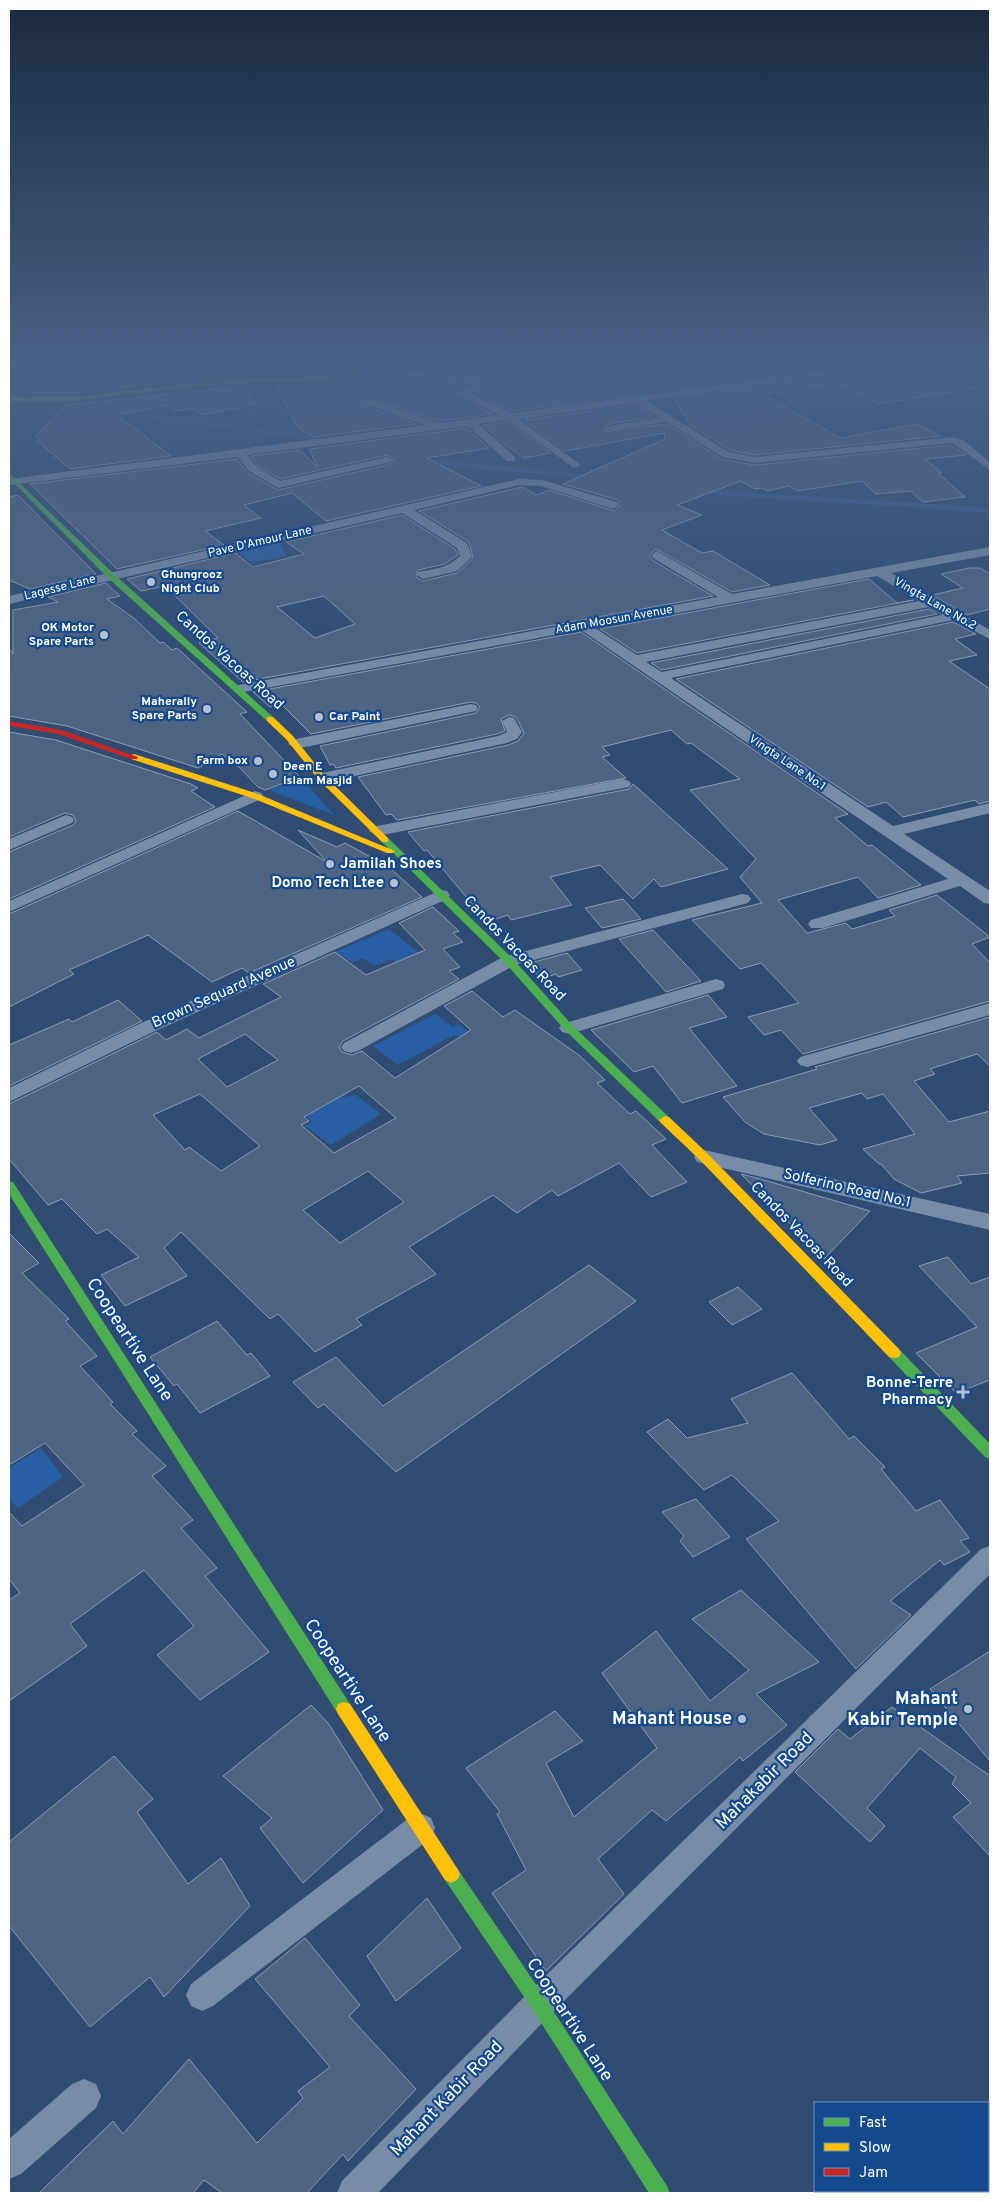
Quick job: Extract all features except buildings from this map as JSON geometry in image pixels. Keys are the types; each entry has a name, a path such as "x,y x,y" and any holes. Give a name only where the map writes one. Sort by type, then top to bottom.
{"main road":[{"name":"Candos Vacoas Road","path":"11,479 111,576 239,689 296,744 322,778 377,831 396,853 509,961 568,1028 704,1157 990,1453"},
{"path":"9,724 59,732 255,796 396,853"},
{"name":"Coopeartive Lane","path":"9,1185 420,1828 539,2004 660,2193"}],"street":[{"path":"11,479 98,469"},
{"path":"253,469 278,485 349,469"},
{"name":"Pave D'Amour Lane","path":"111,576 518,482 542,483 613,504"},
{"path":"404,509 463,546 466,557 459,566 446,571 423,575"},
{"name":"Adam Moosun Avenue","path":"239,689 990,551"},
{"path":"657,555 730,599"},
{"name":"Vingta Lane No.2","path":"880,572 931,603 990,635"},
{"name":"Lagesse Lane","path":"9,600 111,576"},
{"path":"633,660 931,603"},
{"path":"658,677 955,616"},
{"name":"Vingta Lane No.1","path":"584,626 990,899"},
{"path":"296,744 471,708"},
{"path":"322,778 502,740 512,736 515,732 509,721"},
{"path":"377,831 623,784"},
{"path":"9,907 255,796"},
{"path":"890,832 990,808"},
{"path":"9,845 66,820"},
{"path":"817,924 962,880"},
{"name":"Brown Sequard Avenue","path":"9,1096 146,1028 441,895"},
{"path":"351,1047 509,961 742,898"},
{"path":"568,1028 716,985"},
{"path":"807,1061 990,1009"},
{"name":"Solferino Road No.1","path":"704,1157 990,1222"},
{"name":"Mahakabir Road","path":"539,2004 990,1557"},
{"path":"202,1995 420,1828"},
{"name":"Mahant Kabir Road","path":"354,2193 539,2004"},
{"path":"9,2162 84,2096"}],"shaded area":[{"path":"279,541 287,556 252,563 236,550"},
{"path":"303,780 334,815 267,789"},
{"path":"389,929 427,959 404,969 392,959 374,966 363,958 352,963 345,957 318,968 311,962"},
{"path":"435,1014 453,1027 459,1024 468,1031 480,1028 486,1052 454,1035 398,1065 373,1046"},
{"path":"356,1095 381,1114 331,1145 305,1126 312,1122 307,1117 311,1114 338,1098"},
{"path":"41,1448 63,1477 18,1508 9,1500 9,1468"}],"waterway":[{"path":"505,469 590,477"},
{"path":"701,491 990,511"}],"traffic: fast":[{"path":"9,475 111,576 270,719"},
{"path":"385,840 509,961 569,1028 665,1120"},
{"path":"9,1185 344,1709"},
{"path":"894,1353 990,1453"},
{"path":"451,1874 539,2004 660,2193"}],"traffic: slow":[{"path":"270,719 289,737 322,778 385,840"},
{"path":"134,757 255,796 390,851"},
{"path":"665,1120 704,1157 894,1353"},
{"path":"344,1709 451,1874"}],"traffic: jam":[{"path":"9,724 59,732 134,757"}],"place":[{"name":"Ghungrooz Night Club","path":"151,582"},
{"name":"OK Motor Spare Parts","path":"104,635"},
{"name":"Maherally Spare Parts","path":"207,709"},
{"name":"Car Paint","path":"319,717"},
{"name":"Farm box","path":"258,761"},
{"name":"Deen E Islam Masjid","path":"273,774"},
{"name":"Jamilah Shoes","path":"330,864"},
{"name":"Domo Tech Ltee","path":"394,883"},
{"name":"Bonne-Terre Pharmacy","path":"963,1392"},
{"name":"Mahant Kabir Temple","path":"968,1709"},
{"name":"Mahant House","path":"742,1719"}]}
